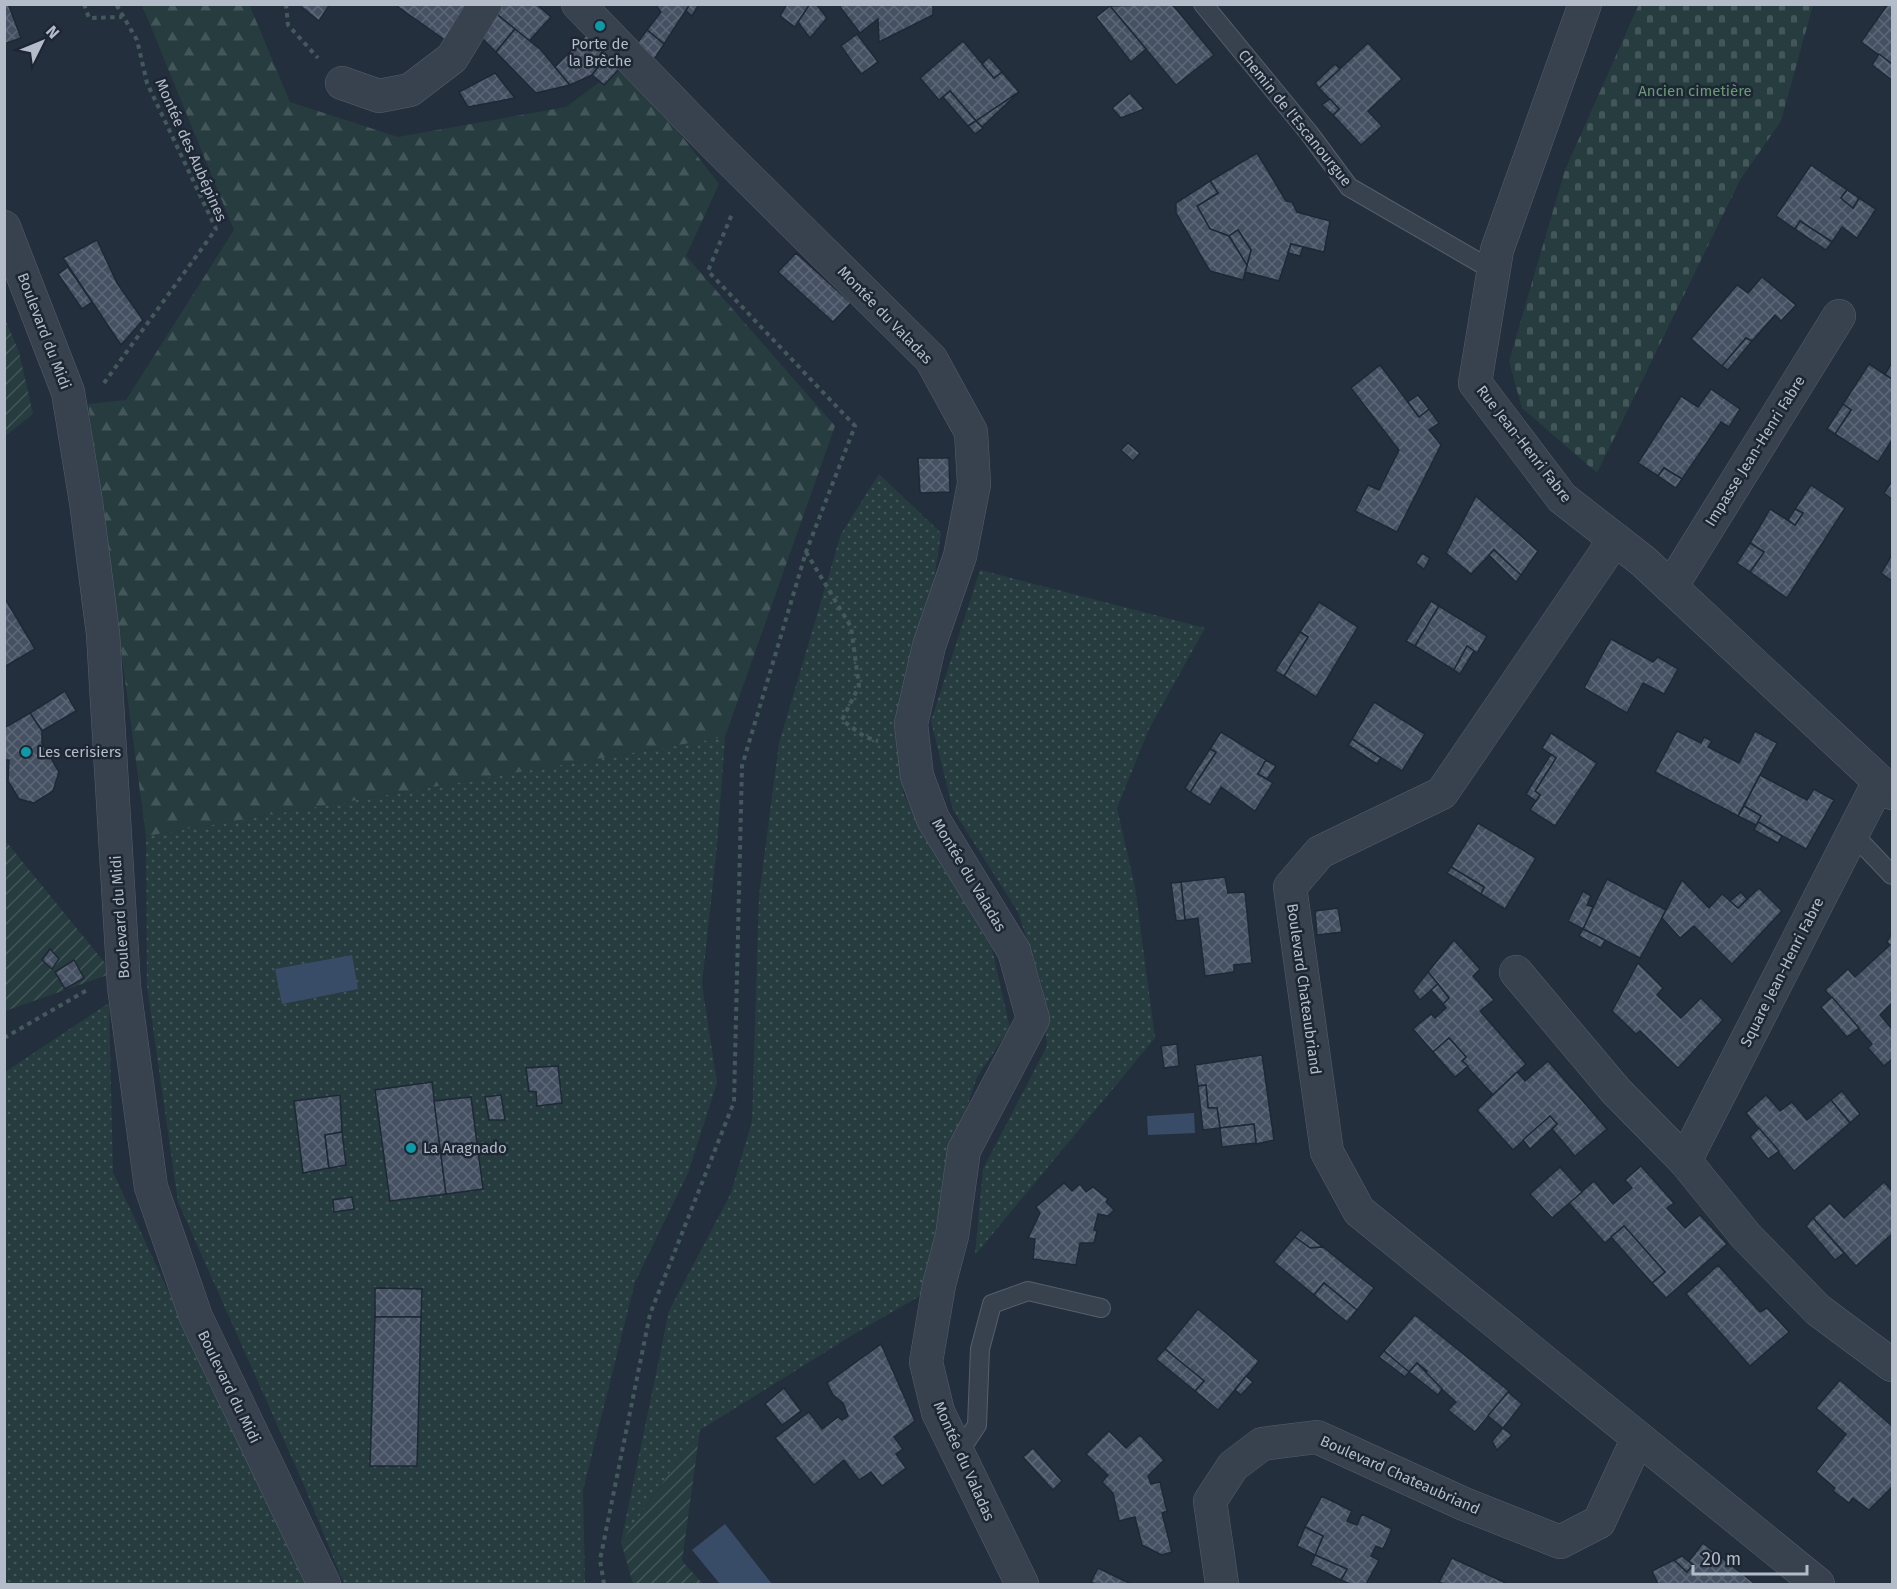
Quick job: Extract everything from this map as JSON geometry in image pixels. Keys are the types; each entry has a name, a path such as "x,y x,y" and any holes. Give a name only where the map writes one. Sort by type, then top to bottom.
{"street":[{"path":"342,83 379,96 410,90 452,58 485,4"},
{"name":"Rue Jean-Henri Fabre","path":"1585,4 1497,250 1475,383 1562,498 1671,587 1886,788"},
{"name":"Montée du Valadas","path":"589,15 931,358 971,432 974,484 960,555 929,646 911,724 917,776 933,819 1014,951 1033,1019 964,1150 952,1236 939,1285 926,1362 938,1412 1022,1584"},
{"name":"Boulevard du Midi","path":"4,227 68,392 103,634 124,987 151,1187 195,1317 324,1584"},
{"name":"Impasse Jean-Henri Fabre","path":"1671,587 1839,316"},
{"name":"Boulevard Chateaubriand","path":"1615,539 1443,793 1320,852 1290,887 1327,1152 1359,1211 1818,1584"},
{"name":"Square Jean-Henri Fabre","path":"1685,1161 1853,834 1886,788"},
{"path":"1516,972 1616,1091 1685,1161 1746,1236 1818,1310 1893,1365"},
{"name":"Boulevard Chateaubriand","path":"1222,1584 1210,1501 1233,1466 1263,1444 1317,1437 1464,1504 1560,1542 1599,1522 1638,1438"}],"lane":[{"name":"Chemin de l'Escanourgue","path":"1203,4 1310,133 1349,187 1494,271"},
{"path":"1853,834 1893,875"},
{"path":"959,1452 977,1425 980,1349 992,1305 1028,1291 1101,1308"}],"path":[{"path":"84,4 89,18 123,17"},
{"name":"Montée des Aubépines","path":"68,392 104,383 216,229 147,84 137,40 116,4"},
{"path":"286,4 288,25 342,83"},
{"path":"604,1584 600,1560 650,1314 734,1102 742,766 806,552 855,426 708,271 748,177"},
{"path":"806,552 851,627 859,686 842,720 865,737 914,750"},
{"path":"4,1038 95,986 124,987"}],"green space":[{"path":"249,4 290,102 398,137 566,107 625,63 719,184 686,256 835,426 725,737 146,836 88,404 126,400 234,230 142,5"},
{"name":"Ancien cimetière","path":"1639,4 1813,5 1781,121 1740,180 1597,473 1522,408 1509,361 1565,170"},
{"path":"5,319 19,352 33,414 5,436"},
{"path":"879,474 941,533 903,793 992,949 1010,1028 977,1077 943,1179 939,1285 859,1331 700,1430 621,1542 669,1311 731,1193 752,1121 759,896 779,743 841,534"},
{"path":"980,570 1205,628 1149,729 1117,808 1135,887 1155,1038 975,1255 983,1169 1047,1046 1042,984 1018,912 953,810 931,721"},
{"path":"725,737 717,846 702,984 717,1083 688,1173 635,1282 583,1490 585,1584 344,1584 303,1483 178,1202 147,986 146,836"},
{"path":"4,839 113,973 4,1011"},
{"path":"109,1003 113,1172 206,1373 308,1584 5,1584 5,1072"},
{"path":"700,1430 682,1561 703,1584 633,1584 621,1542"}],"water":[{"path":"352,955 358,989 282,1004 275,969"},
{"path":"1194,1113 1195,1133 1148,1135 1147,1116"},
{"path":"725,1524 772,1584 720,1584 692,1550"}],"building":[{"path":"4,4 12,4 9,6 21,38 4,44"},
{"path":"298,4 330,4 319,21"},
{"path":"394,4 476,4 452,45"},
{"path":"500,4 536,4 551,17 529,41 494,12"},
{"path":"655,4 690,4 664,44 647,30 661,12"},
{"path":"690,4 699,4 692,16 686,11"},
{"path":"787,4 810,4 795,27 780,16"},
{"path":"810,4 816,4 827,18 810,38 798,22"},
{"path":"841,4 933,4 933,15 879,42 878,19 860,33 840,7"},
{"path":"1172,4 1214,55 1176,85 1110,6"},
{"path":"1888,4 1892,4 1892,64 1861,42"},
{"path":"1110,6 1146,49 1131,62 1096,17"},
{"path":"494,12 515,29 496,52 477,33"},
{"path":"515,29 541,50 570,85 536,93 496,52"},
{"path":"647,30 664,44 652,63 635,46"},
{"path":"589,32 610,52 592,75 570,85 555,67"},
{"path":"857,34 878,62 861,74 841,46"},
{"path":"963,41 994,78 1002,72 1019,92 976,121 950,91 939,100 920,78"},
{"path":"1368,43 1402,79 1368,111 1382,126 1361,145 1333,115 1339,109 1319,88"},
{"path":"610,52 625,63 604,85 592,75"},
{"path":"1879,54 1892,64 1892,80 1872,65"},
{"path":"989,57 1002,72 994,78 982,64"},
{"path":"1335,64 1340,69 1319,88 1315,83"},
{"path":"495,73 515,98 468,107 459,92"},
{"path":"950,91 976,121 968,126 943,97"},
{"path":"1019,92 982,127 976,121"},
{"path":"1130,93 1144,109 1121,118 1112,108"},
{"path":"1330,99 1339,109 1333,115 1322,105"},
{"path":"976,121 983,128 975,134 968,126"},
{"path":"1257,153 1286,201 1292,202 1297,212 1330,221 1324,252 1291,244 1279,281 1245,272 1251,250 1238,230 1229,236 1210,229 1197,206 1218,193 1210,181"},
{"path":"1811,165 1847,190 1841,198 1853,208 1859,198 1876,209 1857,238 1842,227 1832,242 1800,221 1795,229 1776,216"},
{"path":"1210,181 1218,193 1197,206 1210,229 1229,236 1247,265 1243,280 1210,271 1176,213 1176,203"},
{"path":"1847,190 1859,198 1853,208 1841,198"},
{"path":"1800,221 1832,242 1826,250 1795,229"},
{"path":"1238,230 1251,250 1247,265 1229,236"},
{"path":"97,240 117,283 143,320 121,345 63,258"},
{"path":"1291,244 1303,247 1300,256 1288,253"},
{"path":"796,253 851,303 833,322 778,272"},
{"path":"68,267 92,302 82,309 58,274"},
{"path":"1762,277 1796,305 1781,321 1775,315 1752,341 1746,338 1722,366 1691,339 1737,285 1748,293"},
{"path":"1746,338 1752,341 1728,370 1722,366"},
{"path":"1892,363 1892,379 1885,374"},
{"path":"1869,364 1892,379 1892,440 1878,462 1835,434 1851,410 1843,404"},
{"path":"1380,365 1419,417 1429,409 1439,423 1429,430 1441,445 1397,532 1355,511 1368,485 1379,490 1399,450 1351,388"},
{"path":"1711,389 1740,409 1729,427 1721,422 1682,479 1664,468 1658,476 1638,463 1681,396 1698,407"},
{"path":"1418,395 1429,409 1419,417 1408,402"},
{"path":"1843,404 1851,410 1835,434 1827,429"},
{"path":"1128,443 1140,453 1133,461 1121,450"},
{"path":"918,458 949,458 950,492 920,493"},
{"path":"1664,468 1682,479 1676,488 1658,476"},
{"path":"1892,481 1892,499 1884,493"},
{"path":"1811,485 1845,508 1787,598 1750,572 1764,552 1750,543 1770,509 1795,525 1803,513 1795,509"},
{"path":"1476,496 1538,551 1521,575 1494,550 1471,574 1446,553"},
{"path":"1795,509 1803,513 1795,525 1788,520"},
{"path":"1750,543 1764,552 1750,572 1737,563"},
{"path":"1494,550 1521,575 1516,582 1489,555"},
{"path":"1422,553 1430,558 1424,569 1416,563"},
{"path":"1892,555 1892,581 1881,573"},
{"path":"6,600 35,649 4,667 4,601"},
{"path":"1431,601 1439,606 1415,646 1406,641"},
{"path":"1319,602 1358,627 1316,697 1284,676 1308,637 1300,632"},
{"path":"1439,606 1487,636 1477,653 1467,646 1454,670 1415,646"},
{"path":"1300,632 1308,637 1284,676 1275,671"},
{"path":"1611,639 1653,662 1658,657 1678,669 1664,694 1643,683 1627,713 1584,688"},
{"path":"1467,646 1474,651 1460,674 1454,670"},
{"path":"65,691 76,711 42,731 30,713"},
{"path":"1374,702 1425,734 1402,771 1352,739"},
{"name":"Les cerisiers","path":"30,713 42,731 42,743 59,772 53,791 34,803 19,799 8,781 9,760 4,760 4,728"},
{"path":"1677,731 1701,743 1704,737 1712,741 1708,747 1739,763 1755,731 1777,743 1738,816 1655,772"},
{"path":"1221,732 1266,760 1258,774 1273,783 1255,811 1221,787 1210,805 1190,792 1216,752 1210,749"},
{"path":"1551,733 1597,763 1555,826 1530,810 1540,795 1535,791 1556,758 1542,748"},
{"path":"1352,739 1381,758 1377,764 1348,745"},
{"path":"1210,749 1216,752 1190,792 1185,788"},
{"path":"1551,754 1556,758 1535,791 1540,795 1536,801 1526,794"},
{"path":"1266,760 1276,766 1267,779 1258,774"},
{"path":"1760,775 1807,800 1814,789 1834,800 1806,849 1758,822 1761,816 1744,806"},
{"path":"1744,806 1761,816 1756,825 1738,816"},
{"path":"1758,822 1782,836 1778,843 1754,830"},
{"path":"1478,823 1536,858 1505,909 1481,894 1484,887 1451,867"},
{"path":"1451,867 1484,887 1481,894 1447,873"},
{"path":"1225,877 1228,893 1245,892 1252,963 1234,965 1234,972 1205,976 1198,918 1185,920 1181,882"},
{"path":"1607,879 1666,910 1640,958 1583,929"},
{"path":"1682,880 1709,908 1722,894 1738,908 1759,888 1782,911 1732,964 1694,926 1680,938 1662,918"},
{"path":"1181,882 1185,920 1176,921 1171,883"},
{"path":"1583,891 1591,896 1587,905 1593,907 1583,929 1568,921"},
{"path":"1741,892 1747,899 1738,908 1730,901"},
{"path":"1338,908 1342,932 1317,935 1315,911"},
{"path":"1583,929 1605,940 1601,948 1579,936"},
{"path":"1892,933 1892,1003 1880,1015 1892,1029 1892,1059 1884,1066 1868,1048 1872,1044 1825,990 1848,969 1855,977 1890,945 1887,942"},
{"path":"1454,940 1480,969 1473,976 1494,1000 1480,1011 1526,1064 1493,1095 1462,1061 1466,1057 1449,1038 1433,1052 1413,1029 1431,1014 1435,1018 1446,1008 1443,1004 1449,998 1428,972"},
{"path":"50,949 59,959 52,969 42,960"},
{"path":"74,960 84,978 65,989 55,972"},
{"path":"1638,963 1663,988 1657,995 1681,1018 1701,998 1723,1020 1678,1068 1640,1031 1636,1034 1612,1011"},
{"path":"1428,972 1438,984 1420,1000 1413,991"},
{"path":"1438,984 1449,998 1443,1004 1431,990"},
{"path":"1832,997 1859,1028 1847,1037 1821,1007"},
{"path":"1449,1038 1466,1057 1462,1061 1468,1066 1455,1077 1433,1052"},
{"path":"1177,1044 1179,1066 1164,1068 1161,1046"},
{"path":"1262,1055 1274,1140 1256,1144 1254,1124 1220,1128 1217,1108 1208,1108 1206,1085 1198,1086 1195,1065"},
{"path":"1548,1061 1607,1129 1575,1156 1552,1129 1557,1124 1550,1116 1513,1150 1477,1110 1517,1072 1525,1081"},
{"path":"558,1066 562,1103 537,1106 536,1092 529,1091 526,1068"},
{"name":"La Aragnado","path":"432,1082 446,1194 390,1201 375,1090"},
{"path":"1206,1085 1208,1108 1217,1108 1220,1128 1203,1130 1198,1086"},
{"path":"1842,1091 1860,1114 1850,1123 1831,1100"},
{"path":"340,1095 342,1132 325,1135 329,1168 303,1173 294,1101"},
{"path":"501,1095 505,1120 489,1120 485,1097"},
{"path":"1766,1095 1780,1111 1792,1102 1807,1120 1831,1100 1850,1123 1794,1171 1746,1113"},
{"path":"471,1097 483,1189 446,1194 434,1101"},
{"path":"1550,1116 1557,1124 1530,1149 1523,1140"},
{"path":"1254,1124 1256,1143 1222,1147 1220,1128"},
{"path":"1759,1128 1779,1151 1768,1159 1750,1137"},
{"path":"342,1132 346,1165 329,1168 325,1135"},
{"path":"1641,1166 1674,1203 1667,1208 1685,1228 1700,1215 1727,1244 1666,1298 1652,1283 1665,1272 1624,1226 1605,1243 1569,1203 1594,1181 1613,1204 1632,1188 1625,1180"},
{"path":"1560,1167 1582,1192 1552,1218 1530,1194"},
{"path":"1884,1182 1892,1191 1892,1234 1856,1266 1813,1218 1830,1203 1844,1218"},
{"path":"1064,1183 1072,1191 1080,1184 1086,1192 1093,1187 1108,1199 1106,1202 1114,1210 1108,1216 1098,1214 1094,1243 1080,1243 1076,1265 1033,1259 1035,1239 1028,1238 1040,1213 1036,1207"},
{"path":"352,1197 354,1209 334,1212 333,1200"},
{"path":"1813,1218 1844,1253 1835,1260 1806,1226"},
{"path":"1624,1226 1665,1272 1652,1283 1611,1237"},
{"path":"1301,1230 1323,1247 1310,1248 1295,1237"},
{"path":"1295,1237 1310,1248 1323,1247 1374,1288 1357,1310 1324,1283 1314,1295 1274,1262"},
{"path":"1718,1265 1760,1312 1767,1308 1789,1332 1750,1366 1686,1294"},
{"path":"1324,1283 1357,1310 1347,1322 1314,1295"},
{"path":"375,1288 422,1289 421,1317 375,1317"},
{"path":"1198,1309 1259,1361 1218,1410 1195,1391 1204,1381 1165,1349"},
{"path":"1415,1315 1509,1391 1475,1432 1448,1410 1456,1402 1425,1374 1427,1371 1417,1363 1409,1372 1384,1351"},
{"path":"375,1317 421,1317 417,1466 370,1466"},
{"path":"881,1344 915,1421 894,1437 903,1449 896,1454 906,1468 882,1486 871,1472 859,1480 844,1460 814,1485 775,1438 809,1412 822,1429 838,1417 842,1420 848,1416 843,1403 833,1395 827,1383"},
{"path":"1165,1349 1204,1381 1195,1391 1156,1359"},
{"path":"1384,1351 1409,1372 1405,1377 1379,1357"},
{"path":"1417,1363 1442,1389 1438,1395 1409,1372"},
{"path":"1246,1376 1253,1382 1241,1395 1235,1390"},
{"path":"1840,1380 1892,1426 1892,1487 1869,1510 1853,1498 1849,1503 1833,1491 1835,1488 1816,1472 1846,1434 1816,1408"},
{"path":"784,1388 801,1411 782,1425 765,1404"},
{"path":"1508,1392 1522,1404 1503,1428 1488,1416"},
{"path":"1503,1428 1512,1435 1497,1450 1492,1441"},
{"path":"1109,1431 1126,1448 1140,1435 1164,1460 1148,1476 1151,1484 1160,1482 1167,1511 1162,1513 1172,1552 1162,1555 1142,1545 1135,1517 1119,1521 1113,1493 1102,1482 1108,1475 1086,1454"},
{"path":"1033,1448 1062,1481 1053,1490 1023,1457"},
{"path":"1322,1496 1352,1511 1347,1521 1357,1525 1362,1514 1392,1529 1383,1549 1376,1546 1371,1556 1379,1560 1366,1584 1350,1584 1341,1580 1347,1569 1315,1555 1323,1536 1305,1527"},
{"path":"1305,1527 1323,1536 1315,1555 1297,1546"},
{"path":"1703,1543 1754,1583 1658,1584 1652,1571 1674,1560 1687,1572 1693,1565 1689,1561"},
{"path":"1315,1555 1347,1569 1341,1580 1311,1565"},
{"path":"1682,1556 1693,1565 1687,1572 1674,1560"},
{"path":"1452,1558 1508,1584 1444,1584 1439,1582"},
{"path":"1098,1568 1131,1584 1091,1582"}],"place":[{"name":"Porte de la Brèche","path":"600,26"},
{"name":"Les cerisiers","path":"26,752"},
{"name":"La Aragnado","path":"411,1148"}]}
